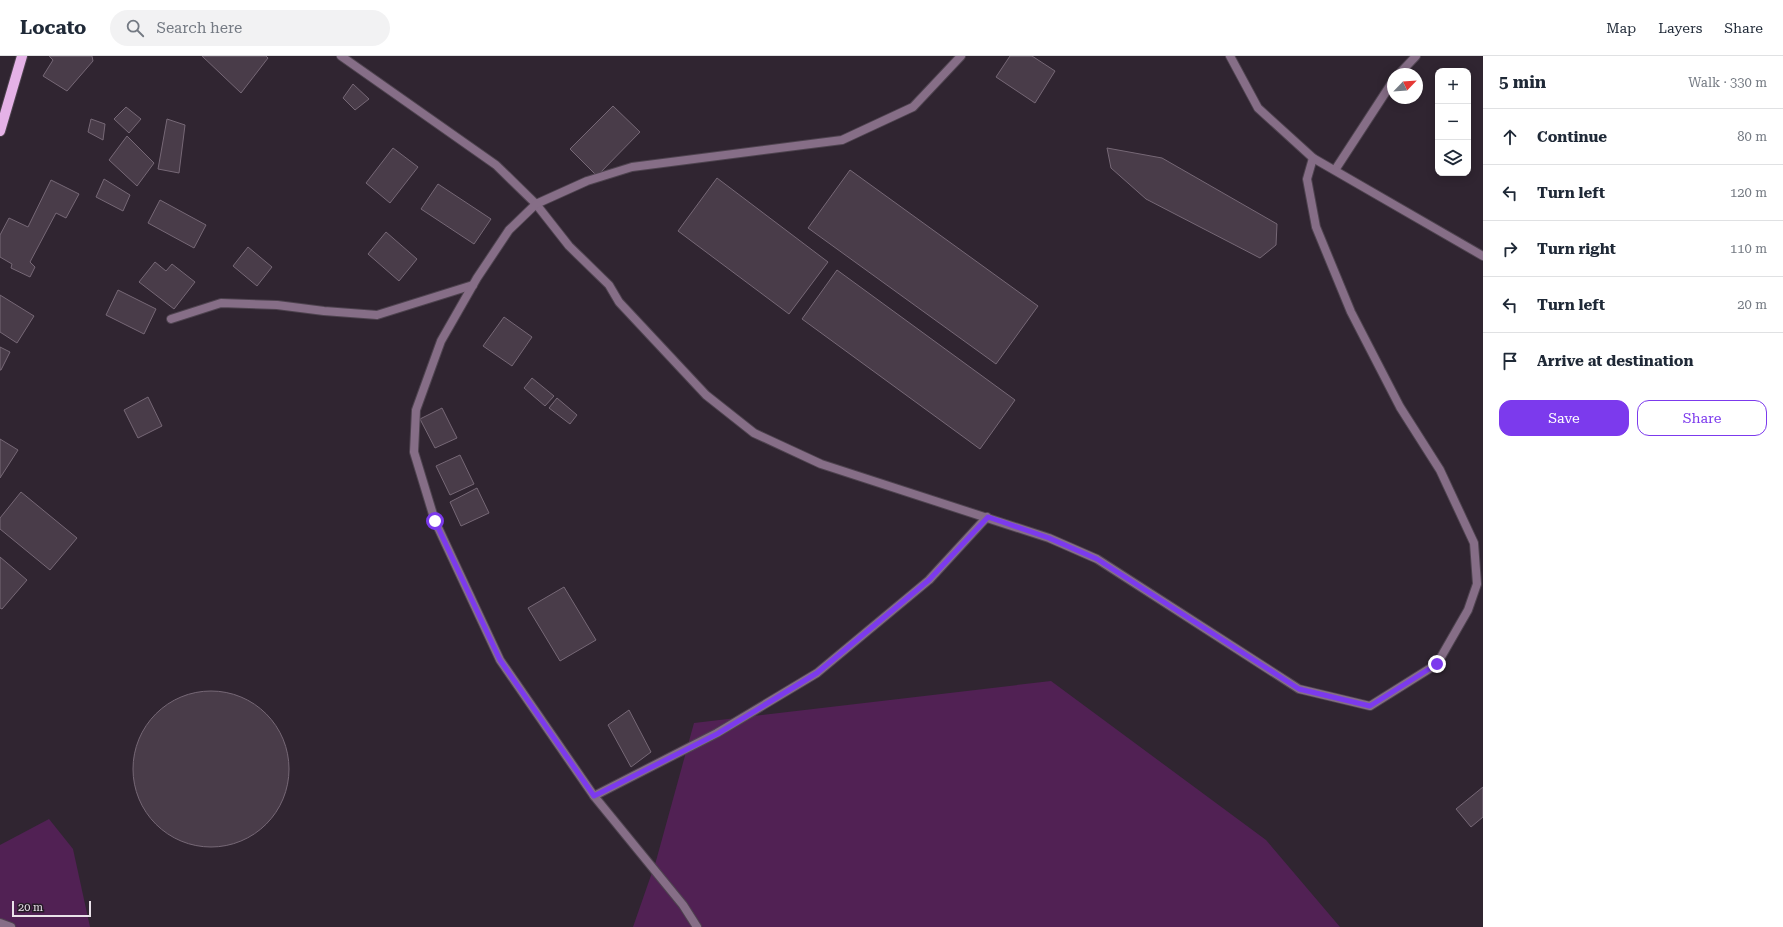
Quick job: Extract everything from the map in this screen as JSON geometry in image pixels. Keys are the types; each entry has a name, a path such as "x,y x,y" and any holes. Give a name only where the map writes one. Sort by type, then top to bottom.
{"main road":[{"path":"0,131 22,56"}],"street":[{"path":"341,56 496,165 536,204 569,246 609,285 619,302 706,395 754,433 821,464 988,517 1049,538 1097,559 1299,689 1370,706 1437,664 1468,610 1477,584 1474,544 1440,470 1400,407 1351,312 1316,227 1307,179 1313,158"},
{"path":"697,927 682,905 594,796 500,660 435,521 414,452 416,410 441,341 473,285 509,230 536,204 587,181 632,167 842,140 914,107 961,56"},
{"path":"1230,56 1258,108 1313,158 1483,256"},
{"path":"1405,68 1416,56"},
{"path":"1335,170 1387,90"},
{"path":"171,318 221,303 277,305 324,311 377,315 473,285"},
{"path":"594,796 717,734 817,673 929,580 988,517"},
{"path":"0,923 11,927"}],"shaded area":[{"path":"1051,681 1266,840 1340,927 633,927 656,861 694,723"},
{"path":"49,819 73,849 90,927 0,927 0,845"}],"building":[{"path":"49,56 92,56 93,61 67,91 43,76 53,60"},
{"path":"202,56 266,56 268,58 241,93"},
{"path":"1010,56 1032,56 1055,71 1035,103 996,77"},
{"path":"353,84 369,99 355,110 343,98"},
{"path":"613,106 640,132 597,176 570,149"},
{"path":"126,107 141,119 129,133 114,119"},
{"path":"91,119 105,124 103,140 88,132"},
{"path":"167,119 185,125 179,173 158,169"},
{"path":"127,136 154,163 137,186 109,160"},
{"path":"393,148 418,167 390,203 366,183"},
{"path":"1107,148 1162,158 1277,224 1276,245 1260,258 1146,199 1111,168"},
{"path":"850,170 1038,306 996,364 808,228"},
{"path":"717,178 828,262 789,314 678,231"},
{"path":"104,179 130,195 123,211 96,197"},
{"path":"51,180 79,194 66,218 56,213 30,262 35,267 30,277 11,268 12,264 0,257 0,235 9,218 28,227"},
{"path":"438,184 491,219 474,244 421,209"},
{"path":"160,200 206,225 194,248 148,223"},
{"path":"386,232 417,259 399,281 368,254"},
{"path":"248,247 272,267 257,286 233,266"},
{"path":"155,262 166,271 172,264 195,282 174,309 139,282"},
{"path":"837,270 1015,400 980,449 802,319"},
{"path":"118,290 156,309 144,334 106,315"},
{"path":"0,295 34,316 17,343 0,332"},
{"path":"504,317 532,337 512,366 483,346"},
{"path":"0,347 10,352 1,370 0,370"},
{"path":"532,378 554,396 545,406 524,388"},
{"path":"148,397 162,426 138,438 124,410"},
{"path":"557,398 577,415 570,424 549,408"},
{"path":"442,408 457,438 435,448 420,419"},
{"path":"0,439 18,450 0,478"},
{"path":"460,455 474,484 450,495 436,466"},
{"path":"477,488 489,513 461,526 450,502"},
{"path":"21,492 77,538 50,570 0,529 0,518"},
{"path":"0,557 27,580 2,609 0,608"},
{"path":"564,587 596,640 560,661 528,608"},
{"path":"211,691 241,697 254,704 266,714 276,726 283,739 289,769 283,799 276,812 266,824 254,834 241,841 211,847 181,841 168,834 156,824 146,812 139,799 133,769 139,739 146,726 156,714 168,704 181,697"},
{"path":"629,710 651,752 631,767 608,725"},
{"path":"1483,787 1483,817 1471,827 1456,809"}],"route":[{"path":"435,521 500,660 594,796 717,734 817,673 929,580 988,517 1049,538 1097,559 1299,689 1370,706 1437,664"}]}
